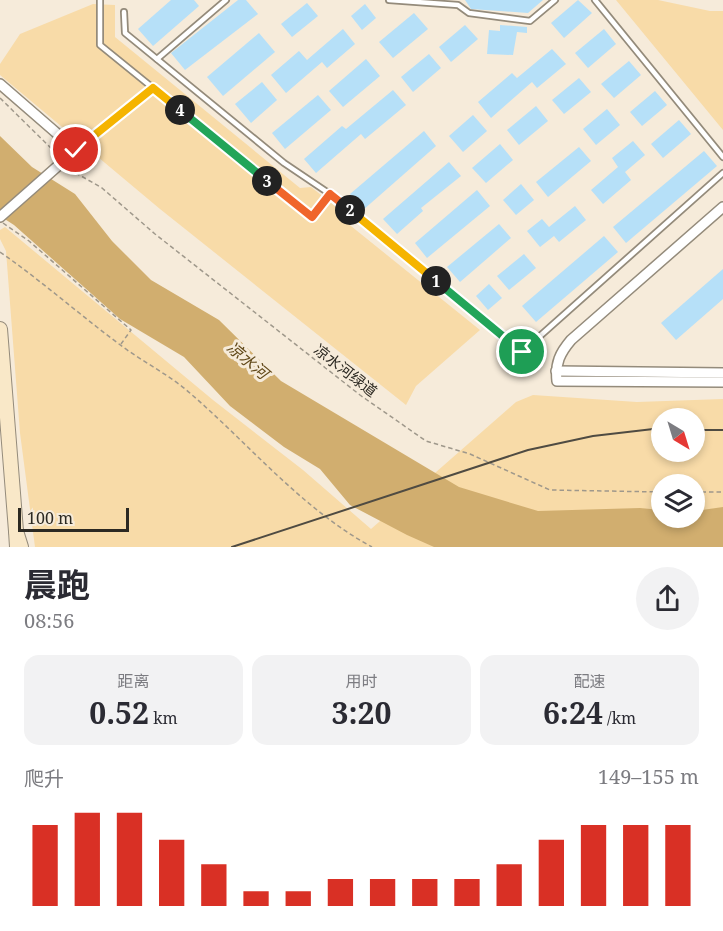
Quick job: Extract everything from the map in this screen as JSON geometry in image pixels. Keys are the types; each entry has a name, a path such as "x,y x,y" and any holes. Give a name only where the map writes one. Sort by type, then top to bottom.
{"street":[{"path":"0,84 76,150 0,219"},
{"path":"557,376 559,354 571,340 723,207"},
{"path":"0,329 19,547"},
{"path":"557,376 723,373"},
{"path":"557,376 723,382"}],"lane":[{"path":"100,0 100,45 312,217 330,194"},
{"path":"157,59 226,0"},
{"path":"389,0 458,5 469,13 530,21 555,0"},
{"path":"595,0 723,157"},
{"path":"124,12 126,33 284,163 330,194 522,352 723,172"},
{"path":"76,150 153,88"}],"path":[{"path":"0,98 56,153 58,165"},
{"name":"凉水河绿道","path":"58,165 102,188 155,234 360,395 426,441 470,454 550,490 651,492"},
{"path":"0,219 131,330 120,345"},
{"path":"0,252 48,285 120,345 189,392 305,502 347,533 372,547"},
{"path":"705,492 723,492"}],"shaded area":[{"path":"616,0 658,0 710,11 723,11 723,130"},
{"path":"93,4 115,5 115,37 300,188 311,187 345,214 346,222 480,330 416,386 406,405 160,209 0,75 0,64 20,34"},
{"path":"5,227 213,400 303,470 371,529 516,402 533,395 637,402 723,399 723,547 35,547 20,433 6,251 0,239 0,230"}],"water":[{"name":"凉水河","path":"0,136 32,167 75,194 112,241 151,280 219,320 281,381 459,487 538,511 651,509 651,528 705,528 705,510 723,507 723,547 434,547 407,535 350,505 320,469 284,447 230,406 184,357 120,319 14,225 0,216"}],"building":[{"path":"171,0 194,0 199,6 153,46 138,29"},
{"path":"238,0 246,0 258,14 185,70 171,53"},
{"path":"465,0 543,0 528,13 471,9"},
{"path":"578,0 592,13 564,38 551,23"},
{"path":"307,3 318,16 292,37 281,24"},
{"path":"365,4 376,18 362,30 351,16"},
{"path":"414,13 428,29 393,58 379,42"},
{"path":"465,25 478,39 451,62 439,47"},
{"path":"500,25 527,27 527,33 517,32 513,55 487,54 489,30 500,31"},
{"path":"343,29 355,44 327,68 322,62 286,93 271,75 299,51 307,60"},
{"path":"604,29 616,44 588,68 575,53"},
{"path":"259,33 275,52 223,96 207,77"},
{"path":"552,49 566,64 537,88 532,82 491,118 478,102 512,73 517,78"},
{"path":"429,54 441,68 413,92 401,77"},
{"path":"366,59 380,76 343,107 329,91"},
{"path":"629,61 641,75 614,98 601,84"},
{"path":"579,78 591,92 564,114 552,100"},
{"path":"262,82 277,100 251,123 235,104"},
{"path":"393,90 406,105 365,139 361,134 316,173 304,159 342,126 346,129"},
{"path":"655,91 667,105 642,126 630,112"},
{"path":"318,95 331,110 285,149 272,133"},
{"path":"536,106 548,121 519,145 507,130"},
{"path":"607,109 620,125 596,145 583,129"},
{"path":"473,115 487,131 463,152 449,136"},
{"path":"679,120 691,134 663,158 651,144"},
{"path":"424,131 436,146 363,210 350,194"},
{"path":"633,141 645,155 625,172 631,180 603,204 591,190 618,167 612,158"},
{"path":"500,144 513,160 486,183 472,168"},
{"path":"579,147 591,161 548,197 536,182"},
{"path":"704,151 717,166 626,243 613,227"},
{"path":"449,162 461,176 421,208 423,211 397,234 383,219"},
{"path":"521,184 534,200 516,215 503,200"},
{"path":"477,190 490,206 427,258 415,243"},
{"path":"575,206 586,220 559,242 554,236 540,247 527,231 542,219 549,227"},
{"path":"499,224 511,238 460,282 447,267"},
{"path":"604,236 618,252 536,322 522,306"},
{"path":"524,254 536,268 509,290 497,276"},
{"path":"723,269 723,299 676,340 661,323"},
{"path":"489,284 502,298 488,310 476,296"}],"railway":[{"path":"232,547 528,450 593,436 651,429"},
{"path":"705,430 723,430"}],"route":[{"path":"76,150 153,88 312,217 330,194 522,352"}]}
